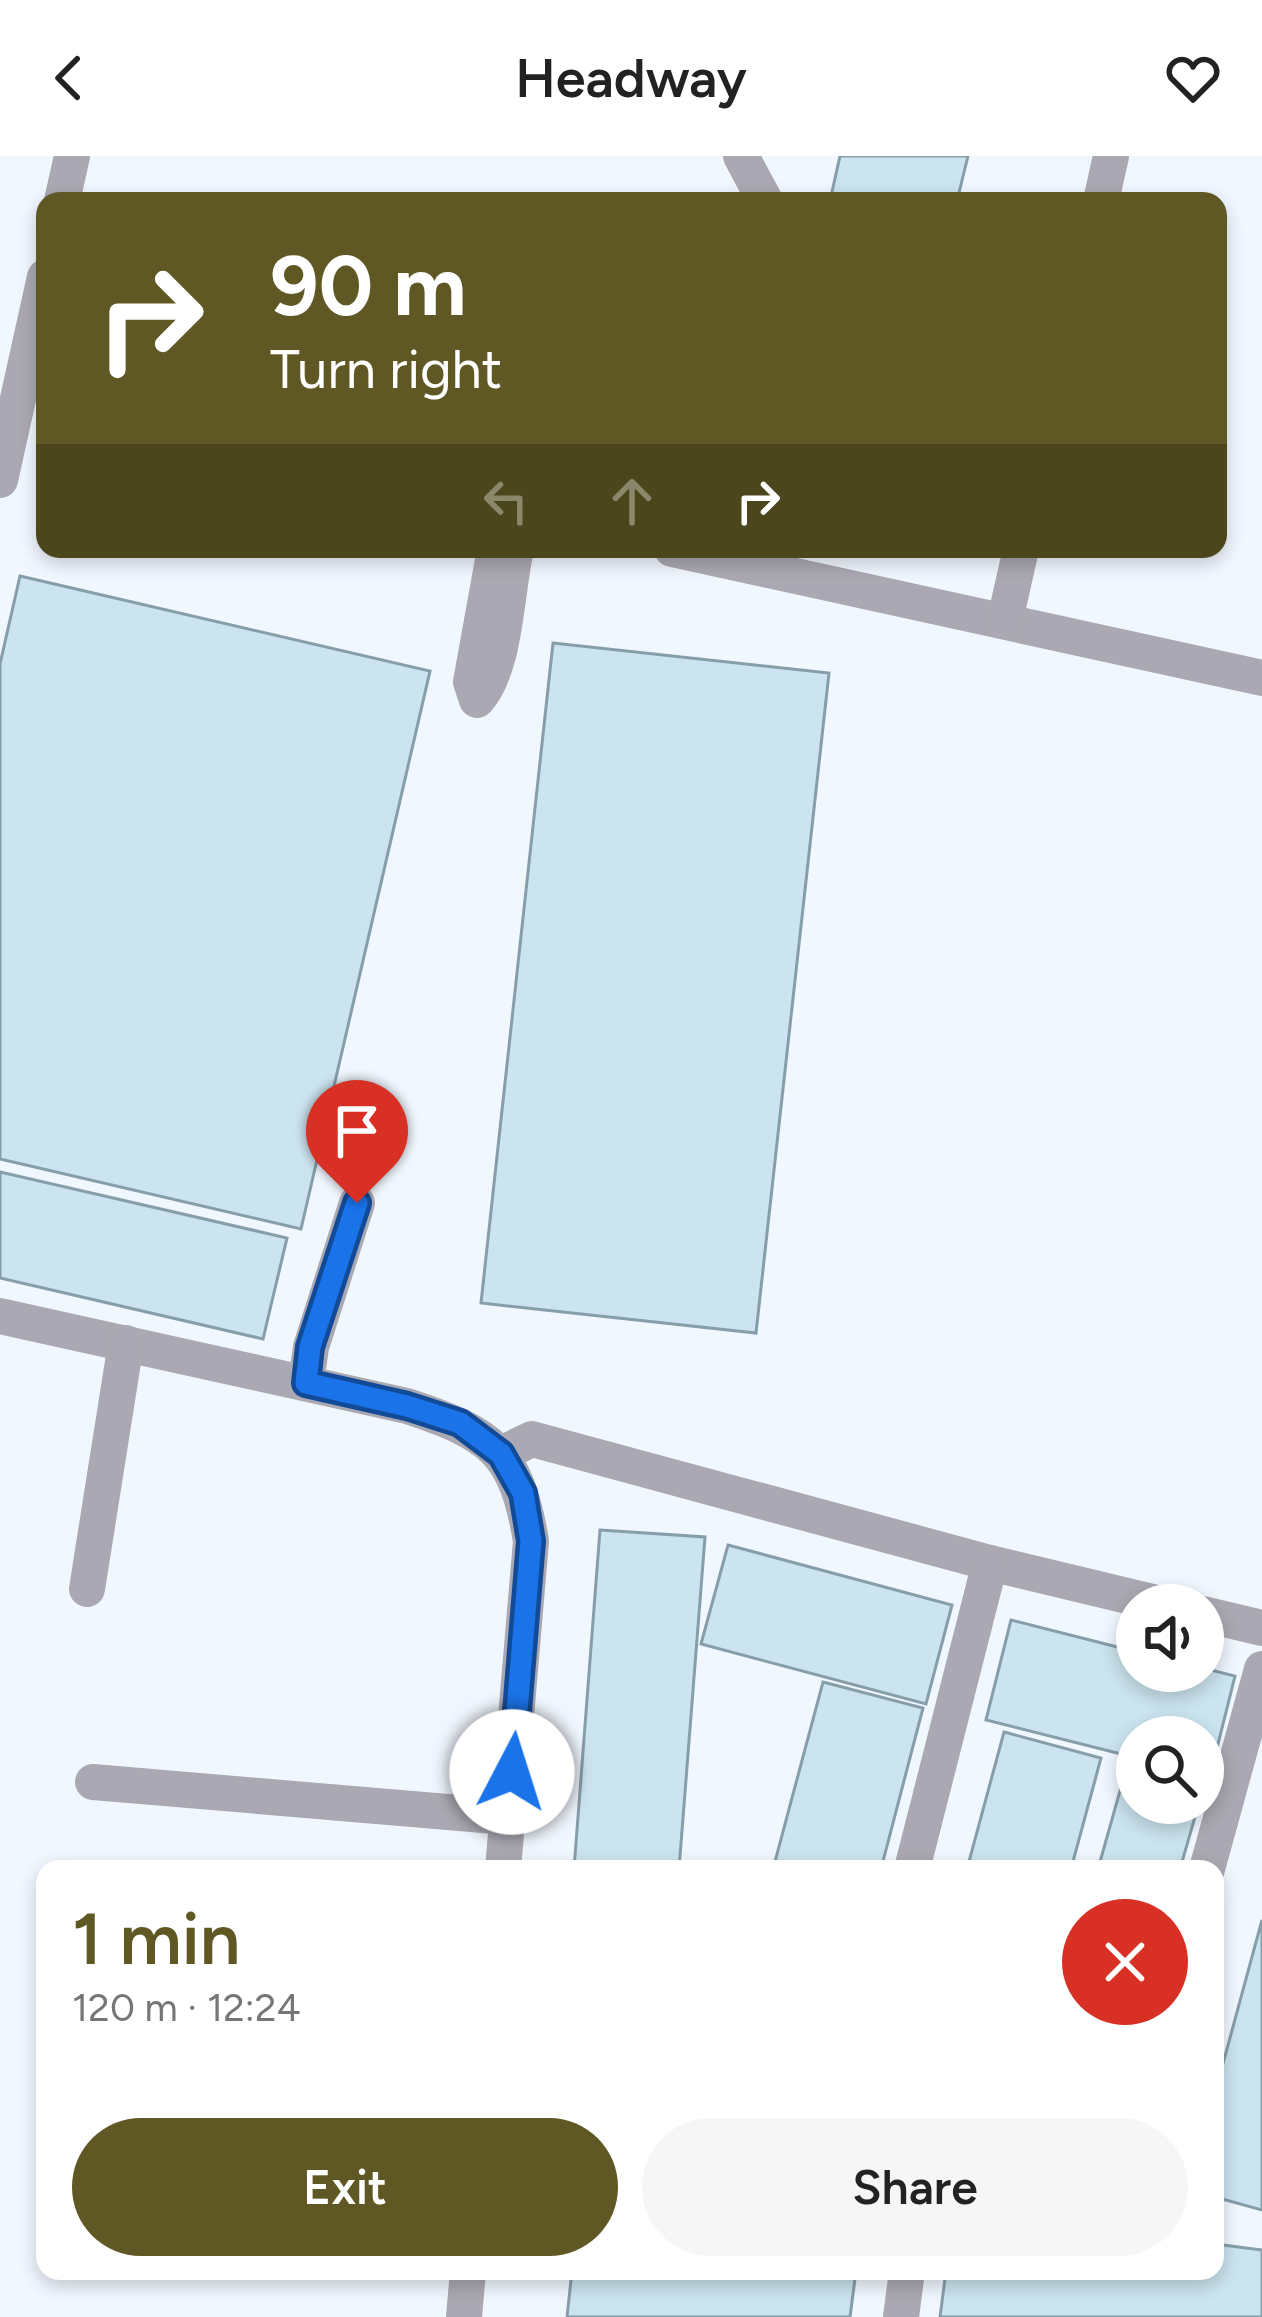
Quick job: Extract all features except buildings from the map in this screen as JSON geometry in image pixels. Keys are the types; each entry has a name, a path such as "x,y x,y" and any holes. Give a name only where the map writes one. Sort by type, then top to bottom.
{"street":[{"path":"64,192 72,156"},
{"path":"741,156 760,192"},
{"path":"1103,192 1112,156"},
{"path":"0,481 20,411 36,325"},
{"path":"493,558 471,682 478,700 489,687 495,668 514,558"},
{"path":"753,558 1262,678"},
{"path":"1005,620 1019,558"},
{"path":"306,1383 310,1347 357,1203"},
{"path":"0,1316 407,1406 460,1423 501,1454 523,1493 531,1541 504,1860"},
{"path":"88,1589 126,1343"},
{"path":"501,1454 532,1439 1116,1593"},
{"path":"915,1860 990,1563"},
{"path":"1224,1619 1262,1628"},
{"path":"1209,1860 1262,1669"},
{"path":"93,1782 508,1817"},
{"path":"464,2317 467,2280"},
{"path":"901,2317 906,2280"}],"route":[{"path":"357,1203 310,1347 306,1383 460,1423 501,1454 523,1493 531,1541 512,1772"}]}
